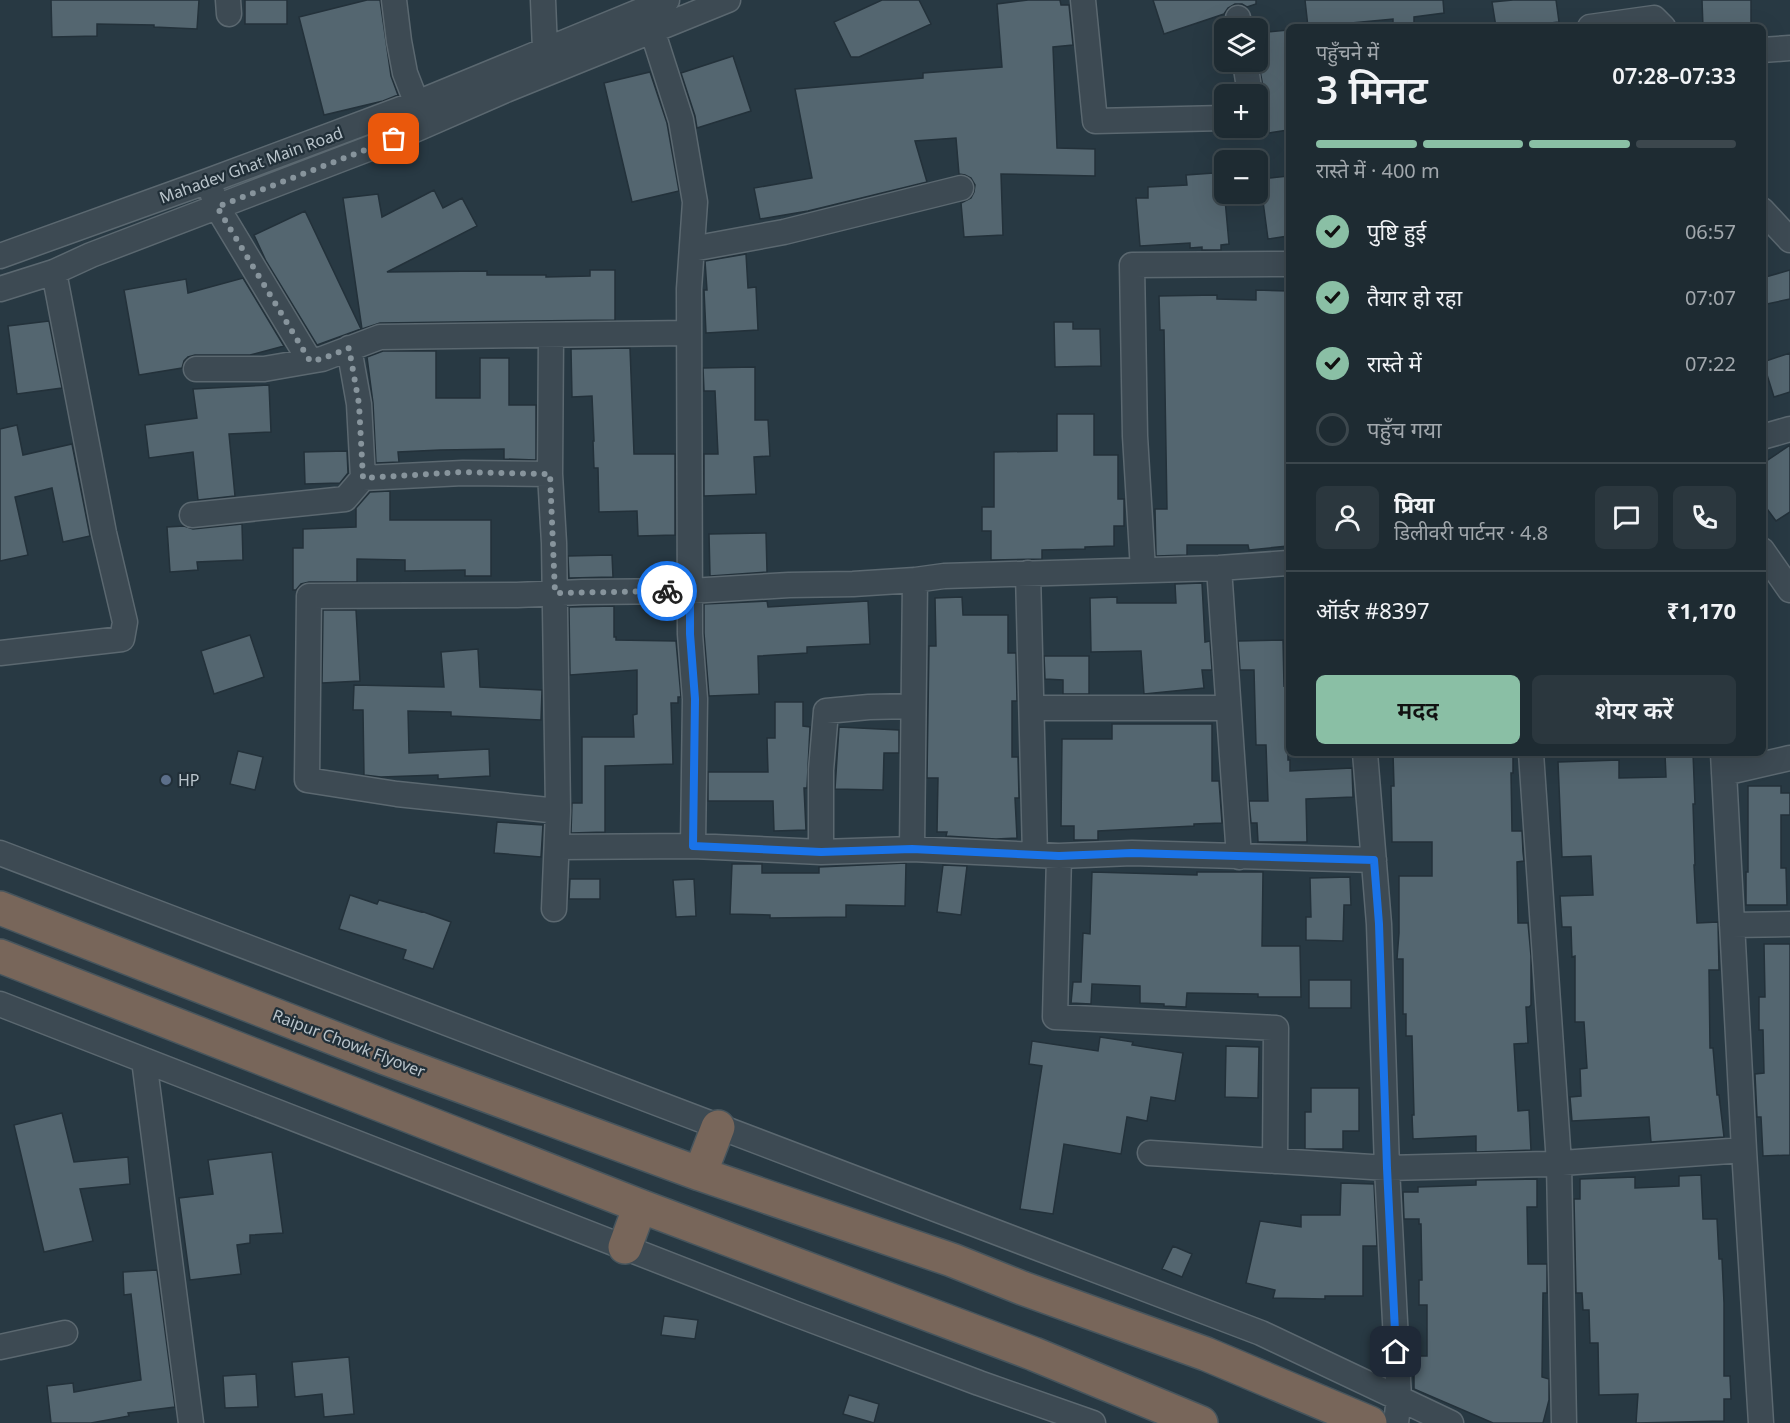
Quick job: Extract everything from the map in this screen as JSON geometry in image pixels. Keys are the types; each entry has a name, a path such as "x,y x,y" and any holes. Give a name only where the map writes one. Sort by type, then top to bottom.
{"highway":[{"name":"Raipur Chowk Flyover","path":"0,908 385,1058 700,1174 952,1260 1022,1288 1206,1354 1370,1423"},
{"path":"0,956 640,1206 1034,1354 1201,1423"},
{"path":"700,1174 718,1127"},
{"path":"625,1247 640,1206"}],"street":[{"path":"394,0 405,73 421,114"},
{"path":"543,0 545,50"},
{"name":"Mahadev Ghat Main Road","path":"0,256 208,181 421,114 545,50 648,19 667,0"},
{"path":"0,289 54,272 91,255 364,150 421,114 648,19 728,0"},
{"path":"1083,0 1095,121 1214,118"},
{"path":"1611,24 1653,18 1660,24"},
{"path":"648,19 681,120 695,202 689,333 690,634 695,699 693,846"},
{"path":"1766,50 1790,48"},
{"path":"208,181 217,207 310,361"},
{"path":"692,249 784,232 962,188"},
{"path":"1766,218 1790,240"},
{"path":"1143,570 1135,436 1132,266 1286,264"},
{"path":"0,652 122,639 126,622 104,533 54,272"},
{"path":"196,369 264,369 322,359 380,336 689,333"},
{"path":"551,335 550,474 555,593 558,811 554,909"},
{"path":"192,515 345,499 363,478 359,404 349,348"},
{"path":"1766,436 1790,429"},
{"path":"363,478 463,472 550,474"},
{"path":"1766,556 1790,590"},
{"path":"558,811 397,794 308,780 309,596 690,591 915,580 944,576 1219,568 1286,563"},
{"path":"1219,568 1239,857"},
{"path":"1028,573 1035,855"},
{"path":"912,849 915,580"},
{"path":"821,852 821,770 826,711 913,706"},
{"path":"1032,708 1228,708"},
{"path":"1365,756 1379,924 1387,1168 1399,1398 1396,1423"},
{"path":"1531,756 1559,1163 1564,1423"},
{"path":"1761,1423 1723,763 1790,758"},
{"path":"557,847 693,846 821,852 912,849 1059,856 1132,853 1374,860"},
{"path":"0,853 1261,1333 1451,1423"},
{"path":"1059,856 1055,1017 1276,1028 1275,1161"},
{"path":"1732,925 1790,924"},
{"path":"0,1004 793,1313 1093,1423"},
{"path":"144,1060 191,1423"},
{"path":"1150,1154 1387,1168 1559,1163 1744,1150"},
{"path":"0,1347 65,1333"}],"building":[{"path":"51,0 199,0 197,29 154,27 154,25 97,24 97,36 52,37"},
{"path":"245,0 287,0 287,24 245,24"},
{"path":"367,0 380,0 391,76 398,95 383,101 324,115 299,17"},
{"path":"882,0 919,0 931,24 859,57 851,57 834,22"},
{"path":"1028,0 1060,0 1061,5 1069,5 1073,45 1053,47 1057,148 1095,149 1095,176 1001,174 1003,235 964,237 961,203 971,198 975,185 971,178 959,174 956,138 915,141 927,182 808,211 760,219 754,188 812,178 795,89 923,78 923,73 1002,67 997,4"},
{"path":"1153,0 1256,0 1256,4 1247,7 1235,4 1224,14 1164,34"},
{"path":"1305,0 1443,0 1444,13 1414,17 1414,24 1393,24 1393,19 1340,24 1308,24"},
{"path":"1556,0 1559,22 1496,24 1492,2"},
{"path":"1702,0 1751,0 1751,24 1703,24"},
{"path":"1286,30 1286,130 1269,133 1268,84 1262,84 1260,72 1268,72 1268,32"},
{"path":"733,56 751,111 697,128 681,73"},
{"path":"650,72 667,123 679,191 632,202 604,83"},
{"path":"1214,173 1214,204 1225,204 1229,244 1221,245 1221,250 1190,248 1190,243 1140,246 1136,198 1148,198 1148,187 1187,185 1186,175"},
{"path":"1286,176 1286,236 1268,239 1263,204 1268,204 1268,178"},
{"path":"434,190 443,208 462,198 477,226 387,272 487,271 487,275 546,275 546,277 590,276 590,270 615,270 615,320 380,323 362,329 343,198 378,194 382,217"},
{"path":"305,211 361,329 317,345 266,261 254,235"},
{"path":"746,254 748,288 756,287 758,330 706,333 705,261"},
{"path":"1790,270 1790,299 1766,304 1766,277"},
{"path":"243,278 284,346 250,355 195,355 184,361 182,368 139,375 124,290 186,279 188,293"},
{"path":"1256,290 1286,291 1286,546 1249,550 1248,545 1187,545 1187,555 1156,556 1155,509 1167,509 1164,330 1160,330 1159,296 1217,295 1217,299 1256,300"},
{"path":"49,321 62,388 17,394 8,326"},
{"path":"1054,322 1073,322 1073,329 1100,329 1101,366 1055,367"},
{"path":"630,348 634,454 675,454 675,535 638,536 637,511 599,512 598,468 594,468 592,396 572,397 571,349"},
{"path":"383,351 436,351 436,398 480,398 480,358 509,358 509,405 536,405 536,460 504,459 504,449 440,450 398,452 399,462 376,463 373,403 367,357"},
{"path":"1790,353 1790,392 1774,397 1766,372 1766,361"},
{"path":"755,367 755,420 768,420 770,456 754,457 756,494 704,496 704,454 718,454 715,391 704,391 703,368"},
{"path":"269,385 271,432 229,434 235,496 198,500 193,452 149,458 145,425 197,418 193,389"},
{"path":"1057,414 1094,414 1094,455 1118,455 1118,499 1124,499 1124,526 1114,526 1114,546 1042,550 1042,559 991,560 991,531 982,531 982,507 994,507 994,452 1057,451"},
{"path":"17,425 23,455 72,444 90,536 63,542 52,488 15,497 28,555 0,561 0,429"},
{"path":"1790,445 1790,512 1776,521 1766,507 1766,461"},
{"path":"347,451 348,473 340,483 305,484 304,452"},
{"path":"390,491 390,520 491,520 491,576 465,576 465,570 405,571 405,560 357,559 357,582 309,582 293,590 293,548 303,548 303,529 356,527 356,508 370,492"},
{"path":"242,524 243,560 197,562 198,570 170,572 167,527 184,526 193,529"},
{"path":"766,533 767,572 710,576 709,534"},
{"path":"612,555 613,577 569,578 568,556"},
{"path":"1202,583 1205,642 1210,641 1212,670 1202,670 1204,688 1144,694 1141,651 1091,652 1090,598 1117,597 1117,603 1176,603 1175,584"},
{"path":"962,597 963,615 1008,615 1008,653 1016,653 1017,701 1012,701 1012,757 1018,757 1019,798 1015,798 1017,838 946,836 947,832 937,832 938,778 927,778 929,646 936,646 935,598"},
{"path":"767,601 768,607 868,601 870,644 807,647 807,653 758,656 759,694 709,696 704,604"},
{"path":"614,606 614,637 616,640 676,641 681,697 678,697 678,703 671,703 673,764 605,766 605,832 571,833 572,803 582,803 582,737 634,737 633,715 637,714 637,670 570,675 569,607"},
{"path":"323,610 356,610 360,681 322,683"},
{"path":"250,635 264,677 214,694 201,651"},
{"path":"1283,640 1284,686 1286,686 1286,756 1290,760 1290,771 1352,768 1353,797 1306,799 1307,842 1258,842 1257,823 1251,823 1249,801 1268,801 1266,745 1256,745 1254,670 1240,670 1238,641"},
{"path":"478,649 480,687 542,690 541,720 451,716 451,712 408,711 409,753 489,749 490,776 438,779 438,775 381,777 364,775 363,710 353,710 354,685 444,687 441,652"},
{"path":"1044,656 1089,656 1089,694 1063,694 1063,680 1045,679"},
{"path":"775,702 803,702 803,726 810,727 807,788 804,788 806,830 774,831 773,801 708,801 708,772 768,772 767,738 775,738"},
{"path":"1112,724 1212,724 1212,781 1219,781 1222,823 1098,831 1098,840 1074,840 1074,826 1061,826 1062,739 1112,739"},
{"path":"839,727 899,730 899,753 884,753 883,790 835,789"},
{"path":"238,751 263,757 255,790 230,784"},
{"path":"1393,756 1513,756 1512,831 1522,831 1524,861 1517,862 1518,923 1528,923 1531,956 1531,1005 1526,1007 1528,1043 1514,1044 1518,1111 1529,1110 1531,1150 1476,1152 1476,1136 1413,1139 1412,1036 1406,1036 1406,1014 1403,1014 1403,959 1397,959 1399,876 1432,876 1432,842 1392,842 1391,786 1394,786"},
{"path":"1665,756 1693,756 1697,923 1718,922 1719,970 1709,970 1710,1048 1713,1048 1724,1137 1651,1142 1649,1117 1572,1121 1570,1097 1581,1096 1580,1069 1587,1068 1584,1022 1575,1022 1575,956 1572,957 1571,927 1562,927 1560,896 1593,895 1591,856 1562,857 1558,762 1619,760 1619,778 1666,777"},
{"path":"1748,786 1781,786 1781,793 1790,793 1790,815 1781,815 1781,868 1786,868 1787,905 1746,905"},
{"path":"497,822 543,825 541,857 494,853"},
{"path":"906,863 905,906 846,905 846,917 770,918 770,915 730,914 732,864 762,864 762,873 819,873 819,867"},
{"path":"943,865 967,866 961,915 937,912"},
{"path":"1092,872 1197,875 1197,872 1263,872 1262,946 1300,946 1301,997 1187,993 1186,1007 1164,1006 1164,1004 1140,1003 1140,986 1092,984 1091,1004 1071,1003 1073,982 1081,982 1083,933 1090,934"},
{"path":"1350,877 1351,905 1344,905 1343,941 1306,940 1306,917 1311,917 1310,878"},
{"path":"570,879 600,879 600,899 569,899"},
{"path":"694,879 696,916 676,917 673,880"},
{"path":"350,895 377,904 379,900 421,911 451,922 433,969 403,959 406,950 339,929"},
{"path":"1764,944 1790,944 1790,1155 1763,1156 1761,1117 1757,1117 1755,1074 1764,1073 1763,1030 1759,1030 1759,997 1765,997"},
{"path":"1309,980 1351,980 1351,1008 1309,1008"},
{"path":"1100,1037 1183,1053 1175,1101 1151,1097 1147,1121 1127,1117 1121,1154 1064,1144 1053,1214 1020,1209 1042,1066 1029,1064 1032,1041 1098,1051"},
{"path":"1226,1046 1259,1047 1258,1098 1225,1097"},
{"path":"1311,1088 1359,1088 1359,1131 1343,1131 1343,1149 1305,1149 1305,1112 1311,1112"},
{"path":"62,1113 74,1162 128,1157 130,1184 80,1189 93,1241 44,1252 14,1125"},
{"path":"272,1152 283,1233 250,1235 250,1243 237,1245 241,1274 190,1280 179,1198 213,1194 208,1160"},
{"path":"1701,1175 1703,1219 1717,1219 1724,1303 1724,1376 1730,1376 1731,1399 1724,1399 1724,1421 1636,1423 1638,1394 1599,1395 1598,1343 1590,1343 1589,1310 1583,1310 1582,1293 1576,1293 1574,1199 1580,1199 1580,1179 1635,1177 1635,1188 1679,1186 1679,1176"},
{"path":"1537,1179 1537,1207 1527,1207 1528,1264 1547,1264 1547,1293 1543,1293 1542,1377 1549,1379 1549,1400 1543,1423 1493,1423 1414,1389 1414,1356 1427,1356 1427,1305 1419,1305 1419,1280 1422,1280 1421,1224 1419,1224 1419,1219 1404,1219 1403,1192 1418,1192 1418,1187 1476,1185 1476,1180"},
{"path":"1341,1183 1374,1184 1377,1246 1363,1246 1363,1296 1325,1296 1325,1299 1273,1298 1275,1290 1246,1283 1260,1221 1301,1227 1301,1215 1340,1215"},
{"path":"1173,1246 1192,1254 1182,1277 1162,1269"},
{"path":"157,1270 175,1407 128,1413 129,1416 91,1423 51,1423 47,1386 73,1383 74,1392 141,1380 131,1294 124,1295 123,1272"},
{"path":"664,1316 698,1320 695,1339 661,1335"},
{"path":"349,1357 354,1414 324,1417 322,1394 295,1397 292,1362"},
{"path":"256,1374 258,1407 225,1408 223,1376"},
{"path":"849,1395 879,1404 874,1423 843,1414"}],"way so far":[{"path":"394,139 217,207 310,361 322,359 349,348 359,404 363,478 463,472 550,474 555,593 667,591"}],"place":[{"name":"HP","path":"166,780"}],"route":[{"path":"667,591 690,591 690,634 695,699 693,846 821,852 912,849 1059,856 1132,853 1374,860 1379,924 1396,1352"}]}
